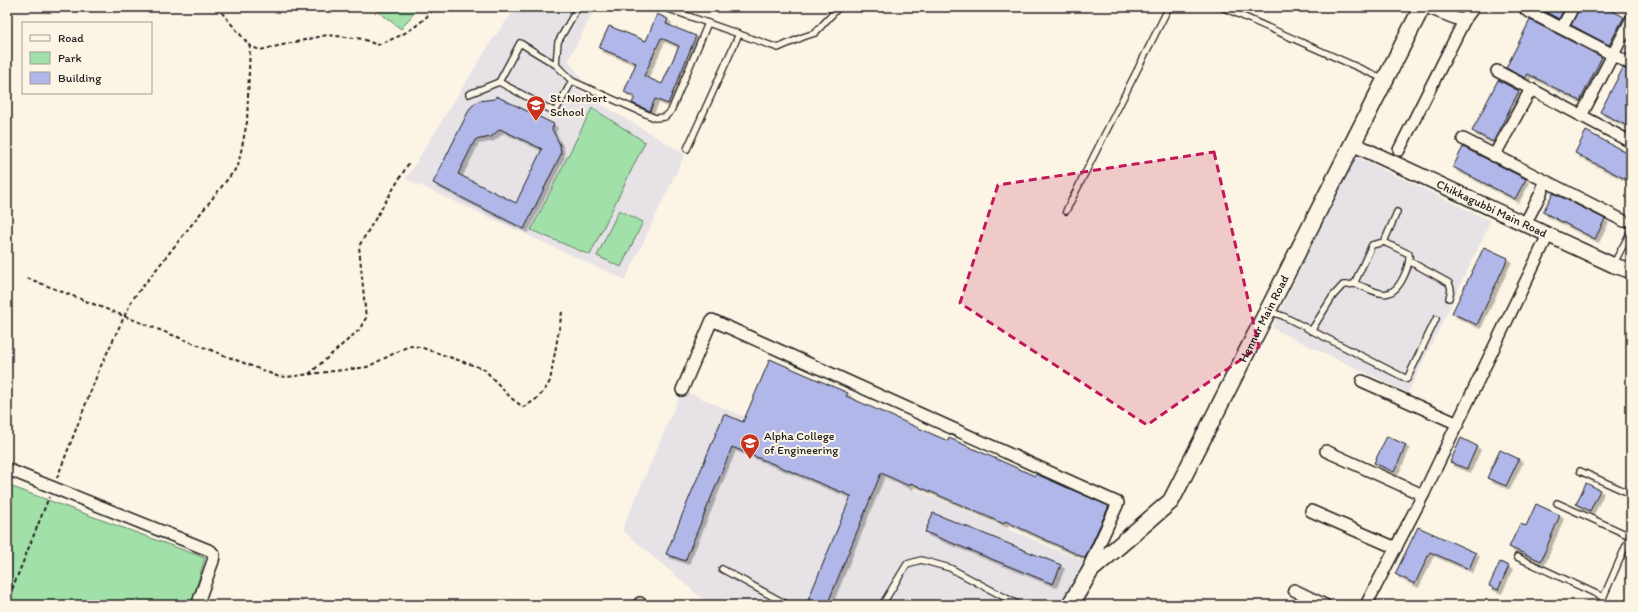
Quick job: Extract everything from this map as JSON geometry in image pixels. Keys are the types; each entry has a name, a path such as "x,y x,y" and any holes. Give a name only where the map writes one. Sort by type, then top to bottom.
{"main road":[{"name":"Hennur Main Road","path":"1070,605 1091,570 1171,501 1422,7"}],"street":[{"path":"1426,7 1457,19 1466,19"},
{"path":"1399,150 1466,19 1474,7"},
{"path":"1562,28 1573,7"},
{"path":"1526,10 1631,64"},
{"path":"1581,116 1631,20"},
{"path":"1497,71 1631,142"},
{"path":"1494,156 1531,89"},
{"path":"1463,139 1624,222"},
{"name":"Chikkagubbi Main Road","path":"1353,144 1613,265 1631,271"},
{"path":"1525,224 1541,193 1544,182"},
{"path":"1366,605 1458,424 1548,235"},
{"path":"682,390 712,320 720,323 1118,503 1090,564 1091,570"},
{"path":"1362,380 1458,424"},
{"path":"1326,452 1423,495"},
{"path":"7,469 211,551 214,555 213,561 199,600 200,605"},
{"path":"1311,510 1396,548"},
{"path":"1294,590 1325,605"}],"lane":[{"path":"556,64 558,42 578,7"},
{"path":"663,7 778,48 814,33 839,7"},
{"path":"1066,211 1169,7"},
{"path":"1222,7 1385,80"},
{"path":"469,94 499,82 520,43 556,64 572,81 655,118 665,117 671,111 708,23"},
{"path":"687,149 739,34"},
{"path":"499,82 555,112 572,81"},
{"path":"1384,242 1397,212"},
{"path":"1613,265 1631,231"},
{"path":"1311,331 1343,285 1354,284 1377,294 1388,292 1399,286 1410,261 1408,254 1384,242 1372,245 1354,284"},
{"path":"1410,261 1449,283 1451,289 1449,298"},
{"path":"1267,311 1283,316 1407,379 1436,319"},
{"path":"1580,471 1631,494"},
{"path":"1557,503 1630,535 1600,605"},
{"path":"1517,557 1603,597"},
{"path":"882,605 907,564 921,560 950,568 1019,605"},
{"path":"722,569 788,605"}],"path":[{"path":"217,7 250,46 260,50 327,35 363,39 378,45 397,38 415,28 435,7"},
{"path":"7,602 54,487 99,370 132,300 238,166 247,122 250,46"},
{"path":"308,374 359,330 366,318 359,246 410,160"},
{"path":"27,278 125,315 277,376 287,377 368,367 409,346 420,347 484,369 511,398 523,407 536,401 546,389 550,381 562,312"}],"highlighted area":[{"path":"1214,152 1259,347 1147,425 960,303 998,185"}],"shaded area":[{"name":"St. Norbert School","path":"517,7 596,7 568,61 582,79 577,90 685,154 625,280 406,179 492,40"},
{"path":"1355,156 1491,221 1408,393 1272,328"},
{"name":"Alpha College of Engineering","path":"682,390 1090,564 1064,605 710,605 622,530"}],"green space":[{"path":"372,7 419,7 401,29"},
{"path":"592,108 645,142 590,255 531,230"},
{"path":"619,210 643,222 621,267 597,256"},
{"path":"7,485 205,558 191,605 7,605"}],"building":[{"path":"1537,7 1565,7 1559,19"},
{"path":"1580,7 1605,7 1624,17 1609,45 1571,25"},
{"path":"657,14 668,19 666,24 696,36 668,104 655,99 650,111 632,103 635,97 624,92 636,63 599,48 609,26 646,41","holes":["661,38 679,46 662,84 644,76"]},
{"path":"1530,20 1602,57 1580,101 1528,74 1525,78 1506,68"},
{"path":"1623,68 1631,71 1631,128 1600,112"},
{"path":"1498,80 1519,91 1493,142 1472,131"},
{"path":"496,96 554,124 552,129 560,145 561,154 524,229 433,183 470,108 478,101 495,99","holes":["500,129 542,149 516,203 458,174 475,140 491,137"]},
{"path":"1586,131 1631,155 1631,182 1575,153"},
{"path":"1463,147 1526,179 1515,199 1453,167"},
{"path":"1553,193 1605,219 1595,239 1543,212"},
{"path":"1484,247 1508,258 1477,325 1452,313"},
{"path":"770,359 848,393 846,396 948,441 949,438 1035,476 1036,474 1109,506 1085,558 1005,521 1004,524 911,483 909,486 881,473 827,605 806,605 851,496 732,447 685,561 666,554 724,414 743,422"},
{"path":"1387,436 1406,445 1394,472 1374,463"},
{"path":"1461,438 1477,446 1467,469 1450,462"},
{"path":"1500,450 1519,459 1506,486 1487,478"},
{"path":"1586,483 1600,490 1590,511 1576,504"},
{"path":"1536,504 1560,515 1541,561 1509,547 1520,524 1526,526"},
{"path":"933,513 1061,565 1053,584 925,532"},
{"path":"1418,527 1476,553 1469,569 1430,552 1415,584 1395,574"},
{"path":"1500,562 1509,566 1498,590 1489,586"}],"place":[{"name":"St. Norbert School","path":"536,122"},
{"name":"Alpha College of Engineering","path":"750,460"}]}
